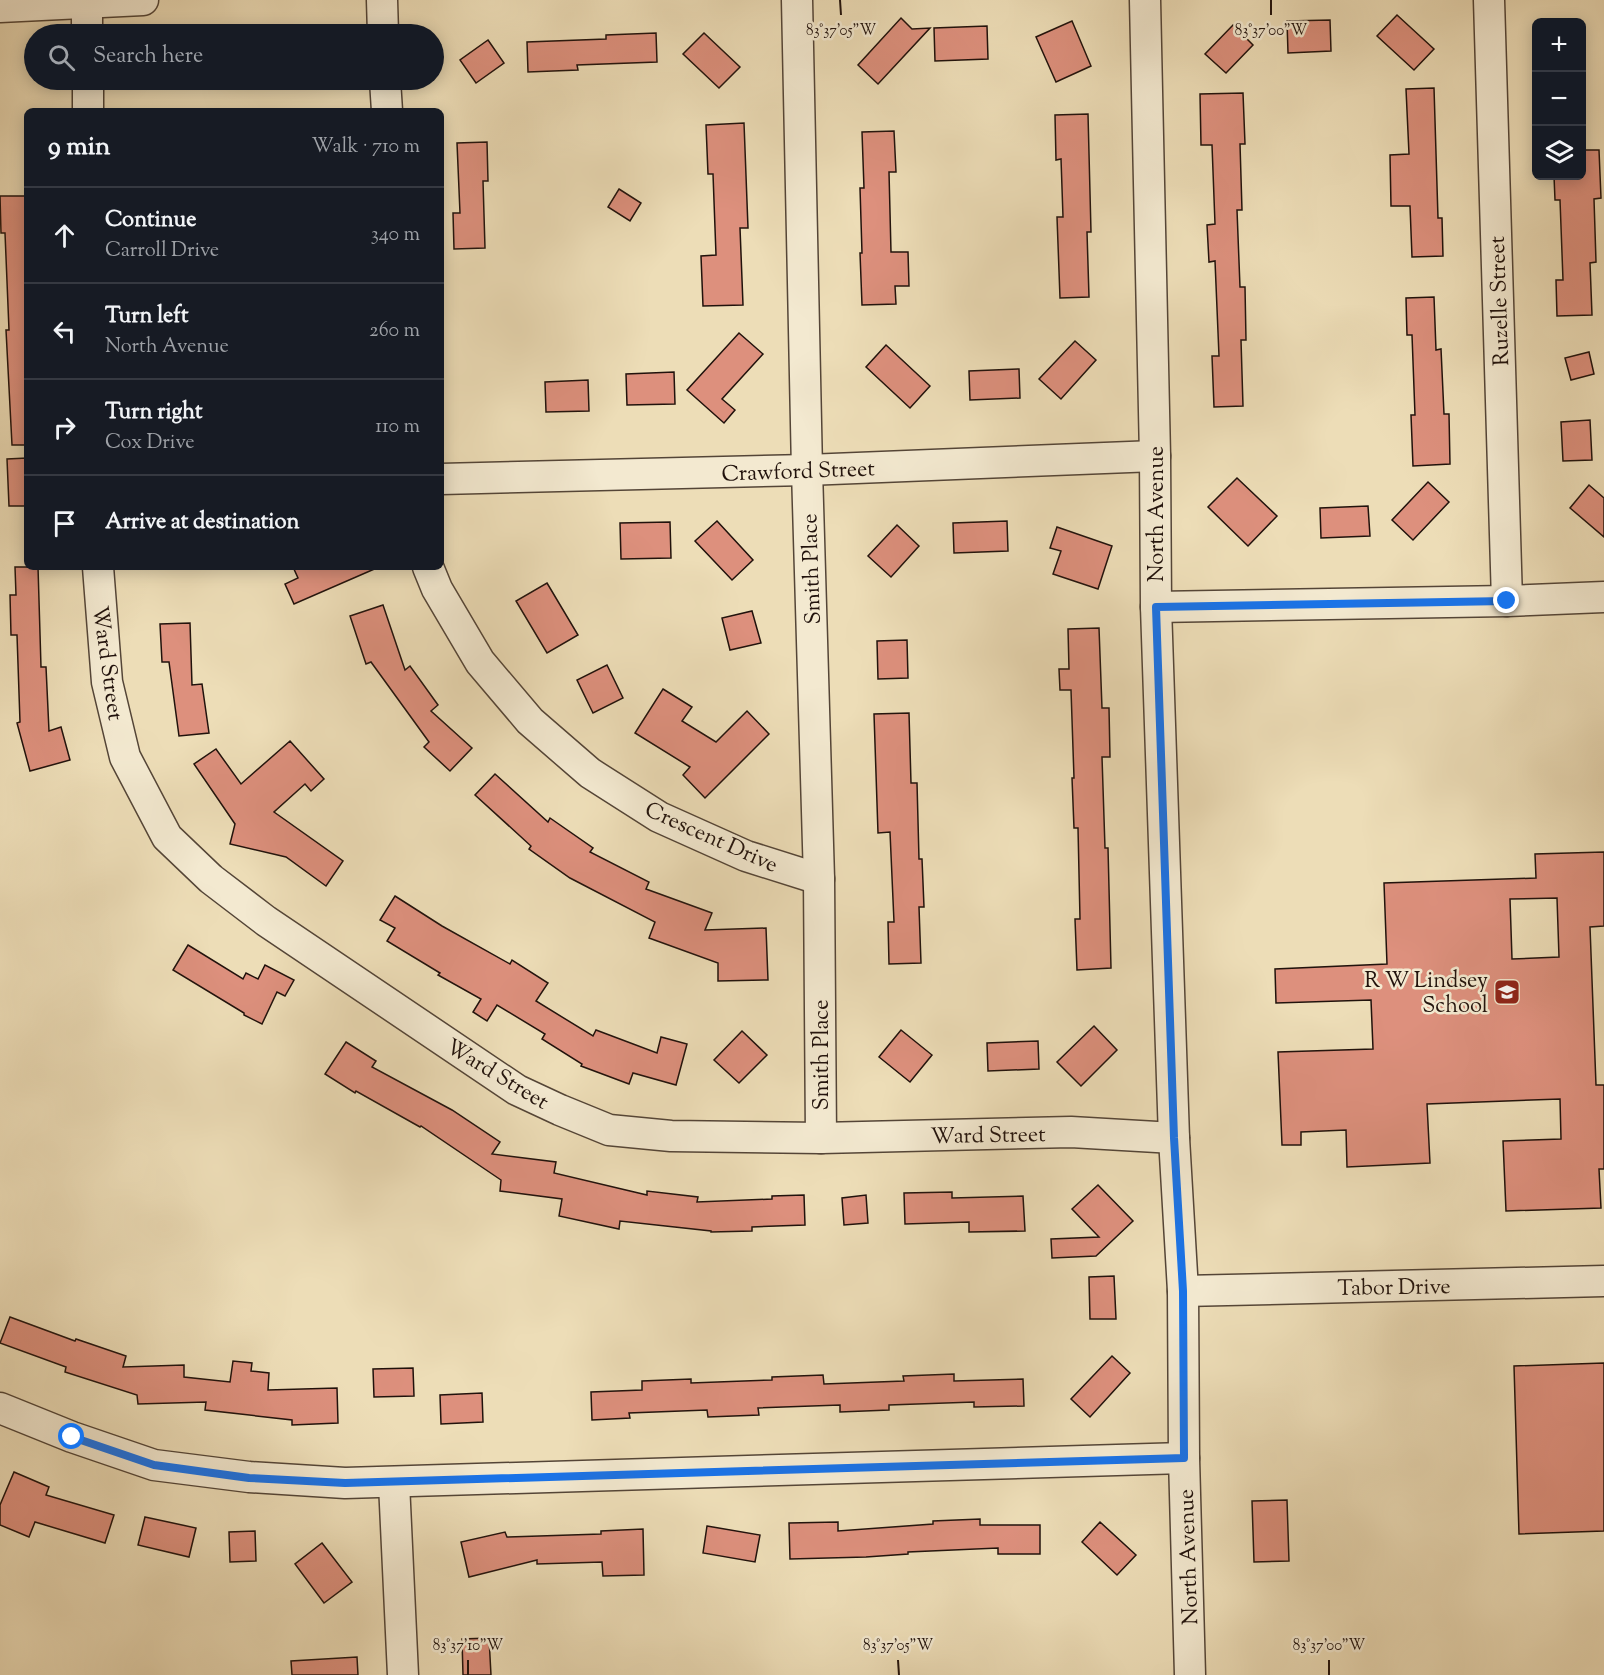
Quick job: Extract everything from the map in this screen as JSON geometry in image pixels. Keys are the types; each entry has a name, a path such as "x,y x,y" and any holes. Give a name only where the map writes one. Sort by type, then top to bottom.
{"street":[{"path":"0,7 143,0"},
{"path":"382,0 383,24"},
{"name":"Smith Place","path":"797,0 819,879 821,1138"},
{"name":"North Avenue","path":"1145,0 1156,607 1174,1138 1183,1291 1184,1458 1190,1675"},
{"name":"Ruzelle Street","path":"1489,0 1507,601"},
{"path":"87,1 87,24"},
{"path":"88,90 88,108"},
{"path":"386,90 387,108"},
{"name":"Crawford Street","path":"444,479 807,470 1155,456"},
{"name":"Ward Street","path":"98,570 107,682 125,757 167,837 211,879 266,921 517,1090 609,1130 671,1136 821,1138 1071,1132 1174,1138"},
{"name":"Crescent Drive","path":"429,570 437,589 480,662 530,721 590,773 659,817 746,856 819,879"},
{"path":"1156,607 1507,601 1604,597"},
{"name":"Tabor Drive","path":"1183,1291 1604,1281"},
{"path":"0,1408 72,1437 154,1465 249,1478 345,1483 1184,1458"},
{"path":"393,1483 403,1675"}],"building":[{"path":"1397,15 1434,49 1414,70 1377,36"},
{"path":"901,18 912,29 930,28 878,84 858,65"},
{"path":"1330,20 1331,51 1288,53 1287,21"},
{"path":"1072,21 1091,66 1056,82 1036,37"},
{"path":"1233,25 1253,45 1226,73 1205,54"},
{"path":"987,26 988,59 935,61 934,28"},
{"path":"656,33 657,62 577,65 578,70 528,72 527,42 606,39 606,35"},
{"path":"704,33 740,67 719,88 683,54"},
{"path":"488,40 504,63 476,83 460,60"},
{"path":"1434,88 1438,218 1442,218 1443,256 1412,257 1410,206 1391,206 1390,155 1409,154 1406,89"},
{"path":"1243,93 1245,144 1240,144 1242,210 1237,210 1240,287 1245,287 1246,340 1241,340 1243,406 1214,407 1212,356 1219,356 1215,261 1209,262 1207,225 1215,224 1212,145 1201,145 1200,94"},
{"path":"1088,114 1091,232 1087,232 1089,297 1060,298 1057,217 1063,217 1061,159 1056,160 1055,115"},
{"path":"744,123 748,228 740,228 743,305 703,306 701,256 716,255 713,174 708,174 706,125"},
{"path":"894,131 896,172 889,172 891,252 908,252 909,286 895,286 896,304 862,305 860,188 864,188 862,132"},
{"path":"487,142 488,181 483,181 485,248 454,249 453,213 460,213 457,143"},
{"path":"1586,150 1599,150 1601,198 1594,199 1596,262 1590,263 1592,315 1557,316 1556,280 1563,280 1560,200 1555,200 1554,180 1586,180"},
{"path":"619,189 641,203 630,221 608,207"},
{"path":"0,196 24,196 24,445 12,445 6,330 9,330 5,233 1,233"},
{"path":"1434,297 1436,350 1441,349 1444,414 1449,414 1450,464 1413,466 1411,415 1415,415 1412,335 1407,335 1406,298"},
{"path":"739,333 763,354 722,399 735,410 724,423 687,390"},
{"path":"1075,341 1096,360 1061,399 1039,379"},
{"path":"886,345 930,386 910,408 866,367"},
{"path":"1589,352 1594,374 1571,380 1565,358"},
{"path":"1019,369 1020,398 970,400 969,371"},
{"path":"674,372 675,404 627,405 626,374"},
{"path":"588,380 589,411 546,412 545,382"},
{"path":"1590,420 1592,460 1563,461 1561,422"},
{"path":"24,458 24,506 9,506 7,459"},
{"path":"1237,478 1277,516 1248,546 1208,507"},
{"path":"1428,482 1449,502 1413,540 1392,520"},
{"path":"1589,485 1604,498 1604,537 1570,508"},
{"path":"1368,506 1370,536 1321,538 1320,508"},
{"path":"717,521 753,560 732,580 695,541"},
{"path":"1007,521 1008,551 954,553 953,523"},
{"path":"670,522 671,558 621,559 620,523"},
{"path":"897,525 919,546 891,577 868,556"},
{"path":"1057,527 1112,546 1098,589 1053,574 1061,551 1050,548"},
{"path":"15,567 24,567 24,570 38,570 41,667 46,667 49,731 61,727 70,760 30,771 17,723 20,722 17,635 11,635 10,595 16,595"},
{"path":"294,570 372,570 294,604 285,584 298,578"},
{"path":"547,583 578,635 547,653 516,601"},
{"path":"383,605 405,670 410,666 438,705 431,711 472,748 450,771 424,747 429,742 371,662 366,664 350,616"},
{"path":"752,611 761,643 730,650 722,618"},
{"path":"190,623 192,685 202,684 209,733 179,736 169,662 162,662 160,624"},
{"path":"1099,628 1102,708 1109,708 1110,757 1102,757 1105,848 1108,848 1111,968 1077,970 1075,919 1080,919 1078,828 1074,828 1072,778 1074,778 1071,690 1060,690 1059,669 1069,669 1068,629"},
{"path":"907,640 908,678 878,679 877,641"},
{"path":"607,665 623,698 593,713 577,680"},
{"path":"663,689 692,707 682,721 716,742 747,711 769,734 705,798 683,775 690,767 635,733"},
{"path":"909,713 911,783 917,783 919,859 922,859 924,907 919,907 921,963 889,964 888,922 894,922 890,832 878,833 874,714"},
{"path":"290,741 324,779 311,791 305,784 274,812 343,861 326,886 286,857 230,844 235,824 194,764 216,749 241,784"},
{"path":"495,774 548,822 550,818 593,848 590,852 649,882 646,889 712,913 705,930 766,928 768,980 718,981 718,963 649,938 655,922 570,878 529,849 531,846 475,795"},
{"path":"1604,852 1604,926 1590,927 1596,1085 1604,1085 1604,1169 1599,1169 1601,1208 1506,1211 1503,1141 1561,1139 1560,1099 1427,1104 1430,1163 1347,1167 1346,1130 1301,1132 1301,1145 1282,1145 1278,1052 1373,1049 1371,1000 1276,1003 1275,969 1387,964 1384,883 1536,878 1535,854","holes":["1557,898 1559,957 1512,959 1510,899"]},
{"path":"395,896 442,926 510,964 512,960 548,983 536,1001 593,1036 596,1030 657,1053 661,1037 687,1044 676,1085 633,1073 629,1084 581,1066 582,1064 542,1039 545,1034 497,1005 487,1021 473,1012 481,999 438,975 440,973 387,941 395,928 380,920"},
{"path":"188,945 243,979 246,973 258,979 265,965 294,980 285,996 277,992 262,1024 173,970"},
{"path":"1094,1026 1117,1050 1081,1086 1057,1062"},
{"path":"901,1030 932,1055 910,1082 879,1057"},
{"path":"742,1031 767,1055 739,1083 714,1060"},
{"path":"1038,1041 1039,1069 988,1071 987,1043"},
{"path":"346,1042 376,1061 372,1067 452,1110 500,1142 492,1154 556,1162 554,1173 647,1195 647,1191 698,1197 697,1202 772,1199 772,1196 804,1195 805,1225 752,1227 752,1231 711,1232 620,1221 619,1229 559,1216 562,1199 500,1191 501,1180 421,1126 356,1091 355,1093 325,1074"},
{"path":"1098,1185 1133,1221 1096,1256 1052,1258 1051,1239 1099,1237 1072,1209"},
{"path":"952,1192 952,1198 1023,1196 1025,1231 969,1232 969,1222 905,1224 904,1193"},
{"path":"866,1195 868,1223 844,1225 842,1198"},
{"path":"1114,1276 1116,1319 1090,1319 1089,1277"},
{"path":"10,1317 75,1341 76,1339 126,1356 123,1367 184,1365 184,1377 230,1382 233,1361 252,1363 251,1371 269,1373 268,1390 337,1388 338,1423 292,1425 292,1420 205,1410 206,1402 138,1404 137,1395 65,1372 66,1367 0,1343"},
{"path":"1112,1356 1130,1373 1090,1417 1071,1399"},
{"path":"1604,1363 1604,1531 1519,1534 1514,1366"},
{"path":"413,1368 414,1396 374,1397 373,1369"},
{"path":"954,1374 954,1381 1023,1379 1024,1406 974,1407 974,1402 889,1405 889,1410 840,1412 840,1405 758,1408 759,1415 708,1417 707,1410 629,1413 630,1418 592,1420 591,1392 642,1390 642,1381 691,1379 691,1383 772,1380 772,1377 823,1375 824,1384 904,1381 903,1376"},
{"path":"482,1393 483,1422 441,1424 440,1395"},
{"path":"14,1472 49,1487 46,1495 114,1515 105,1543 35,1522 29,1537 0,1525 0,1505"},
{"path":"1287,1500 1289,1561 1254,1562 1252,1501"},
{"path":"145,1517 196,1528 189,1557 138,1545"},
{"path":"980,1519 980,1525 1040,1525 1040,1554 998,1554 998,1548 908,1552 908,1554 866,1557 790,1559 789,1523 838,1522 838,1531 933,1524 933,1521"},
{"path":"1100,1522 1136,1555 1117,1575 1082,1542"},
{"path":"707,1526 760,1535 755,1562 703,1553"},
{"path":"643,1529 644,1575 603,1576 602,1562 537,1564 537,1560 469,1577 461,1542 505,1532 507,1537 601,1534 601,1531"},
{"path":"255,1531 256,1561 230,1562 229,1532"},
{"path":"322,1543 352,1582 324,1603 295,1564"},
{"path":"489,1638 491,1675 463,1675 462,1639"},
{"path":"357,1657 358,1675 292,1675 291,1661"}],"place":[{"name":"R W Lindsey School","path":"1507,992"}],"route":[{"path":"72,1437 154,1465 249,1478 345,1483 1184,1458 1183,1291 1174,1138 1156,607 1507,601"}]}
